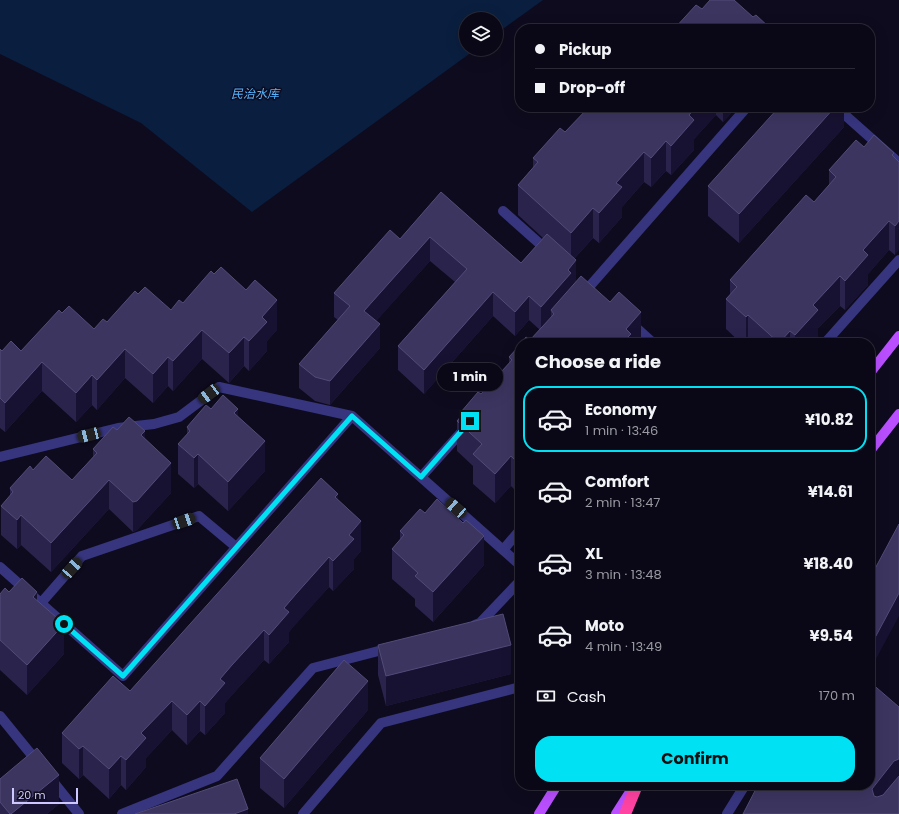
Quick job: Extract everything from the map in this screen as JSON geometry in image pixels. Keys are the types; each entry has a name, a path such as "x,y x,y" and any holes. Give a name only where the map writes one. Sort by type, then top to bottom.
{"highway":[{"path":"625,814 634,790"}],"main road":[{"path":"875,367 899,336"},
{"path":"875,445 899,414"},
{"path":"539,814 555,790"},
{"path":"616,814 633,790"}],"street":[{"path":"574,304 743,112"},
{"path":"842,112 899,163"},
{"path":"503,211 554,257"},
{"path":"829,338 899,260"},
{"path":"624,317 647,338"},
{"path":"0,457 118,428 154,424 179,417 219,387 352,416 515,561"},
{"path":"0,568 123,676 352,416"},
{"path":"421,477 473,418"},
{"path":"41,603 82,556 199,516 236,547"},
{"path":"503,550 515,536"},
{"path":"465,627 480,623 515,586"},
{"path":"122,814 217,776 313,668 396,646"},
{"path":"303,814 381,723 515,688"},
{"path":"0,716 79,814"},
{"path":"727,814 741,790"}],"water":[{"name":"民治水库","path":"0,0 543,0 503,29 503,12 459,12 459,56 466,56 252,212 141,123 0,54"}],"building":[{"path":"710,0 734,0 753,17 756,15 766,24 679,24 696,5 702,9"},
{"path":"584,112 692,112 689,115 694,120 671,146 666,141 651,158 644,152 616,183 622,187 599,213 593,208 571,233 518,185 538,162 533,158 560,128 565,132"},
{"path":"775,112 831,112 739,214 708,186"},
{"path":"874,135 894,153 892,155 899,162 899,221 895,226 889,221 863,250 868,255 845,281 840,276 813,305 818,310 795,335 790,331 784,338 773,338 748,315 746,317 726,299 737,287 730,280 806,195 814,202 836,177 829,170 856,140 864,147"},
{"path":"441,192 521,263 547,234 576,260 568,270 571,273 541,307 529,296 515,312 493,292 424,370 398,346 467,269 430,237 364,311 380,324 330,381 315,377 299,364 350,306 334,293 390,230 400,239"},
{"path":"221,267 246,290 255,280 277,300 262,317 267,322 249,341 244,337 229,353 202,330 173,361 168,357 153,374 125,349 97,380 92,375 76,393 42,362 5,403 0,398 0,349 2,351 11,341 21,351 59,310 62,313 69,306 94,329 103,319 107,322 135,291 138,294 145,287 171,310 179,300 183,303 211,271 214,274"},
{"path":"581,276 610,302 619,292 641,312 626,329 631,334 627,338 532,338 554,314 551,310"},
{"path":"515,350 515,460 511,456 495,474 473,454 482,444 457,421 463,414 461,412 478,392 481,394 512,360 509,357"},
{"path":"223,395 238,409 234,413 265,441 228,482 198,454 194,458 178,444 190,431 187,427 206,405 211,409"},
{"path":"129,417 145,431 141,435 171,463 137,501 133,502 109,480 51,543 21,515 17,520 1,506 13,492 10,488 30,466 33,470 46,456 72,480 97,453 93,449 113,427 117,430"},
{"path":"321,478 338,494 335,497 361,521 349,535 354,539 333,561 329,557 296,594 284,608 289,612 269,635 264,630 232,665 220,679 225,683 205,706 200,701 187,715 172,701 141,733 146,738 126,760 121,756 109,769 83,746 79,749 62,733 113,676 130,691"},
{"path":"437,499 463,523 466,520 484,536 433,592 415,576 418,573 392,549 404,535 400,531 420,509 425,513"},
{"path":"899,524 899,593 875,638 875,569"},
{"path":"22,578 37,592 33,597 64,624 27,665 0,640 0,594 5,588 9,592"},
{"path":"503,614 511,645 386,676 378,645"},
{"path":"344,660 368,681 284,779 260,758"},
{"path":"875,686 899,707 899,759 894,761 875,785"},
{"path":"37,748 59,775 10,814 0,802 0,779"},
{"path":"899,776 899,814 743,814 755,790 872,790 874,796 877,797 883,795"},
{"path":"237,779 248,809 234,814 135,814"}],"route":[{"path":"64,624 123,676 352,416 421,477 470,421"}]}
